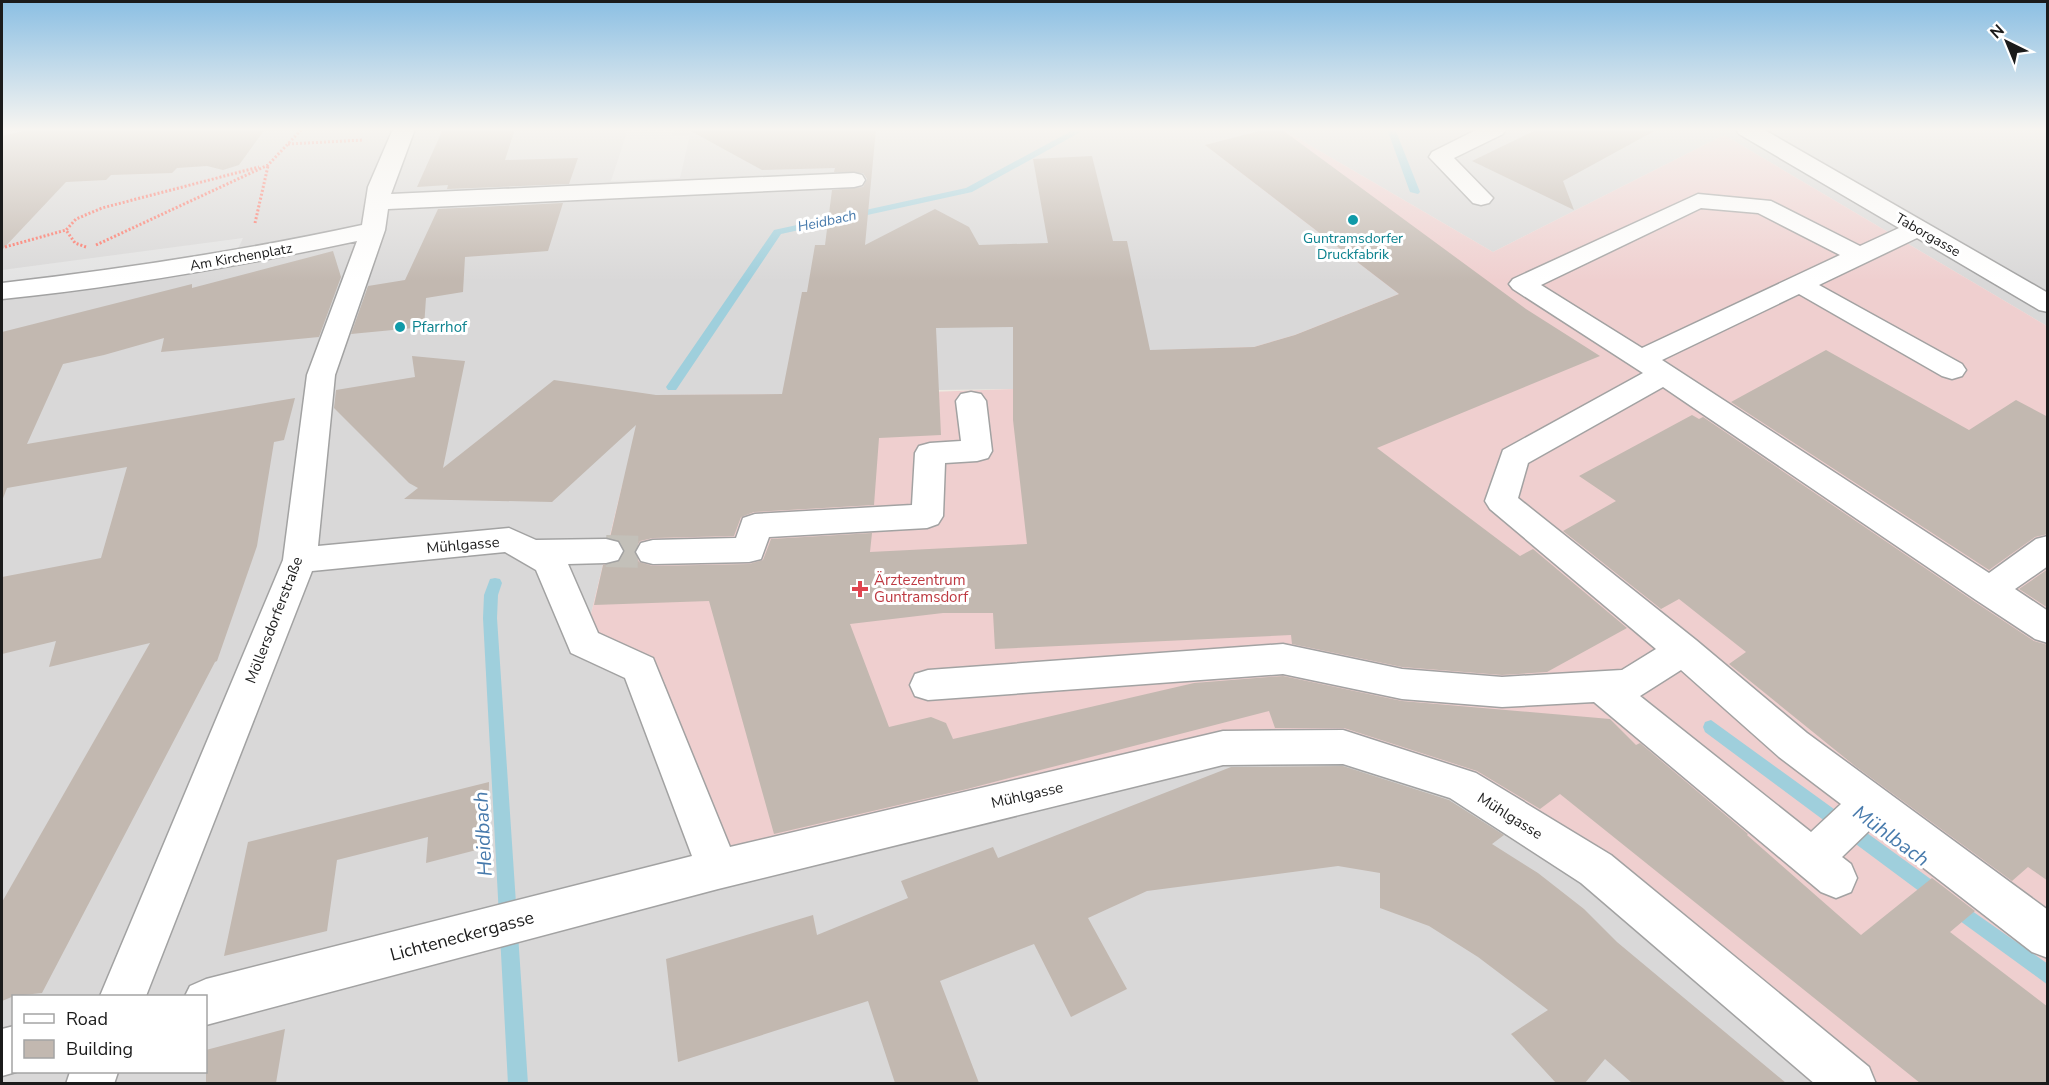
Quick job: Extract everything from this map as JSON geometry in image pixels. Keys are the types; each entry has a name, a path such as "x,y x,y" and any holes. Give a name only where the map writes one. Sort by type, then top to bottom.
{"street":[{"path":"375,216 387,180"},
{"name":"Am Kirchenplatz","path":"2,291 62,286 244,258 375,216 854,180"},
{"path":"1463,180 1481,198"},
{"name":"Taborgasse","path":"1834,180 2048,304"},
{"path":"1860,256 1763,206 1698,201 1522,284 1652,366 2048,629"},
{"name":"Möllersdorferstraße","path":"123,995 300,560 321,375 375,216"},
{"path":"1842,839 1792,745 1672,657 1501,501 1514,457 1652,366 1801,285 1918,228"},
{"path":"1801,285 1952,370"},
{"path":"653,552 749,550 755,526 927,516 930,453 977,451 971,401"},
{"name":"Mühlgasse","path":"300,560 509,540 550,562 584,643 640,668 711,852 1223,748 1343,747 1462,785 1596,869 1852,1083"},
{"path":"1988,591 2048,548"},
{"path":"531,552 606,551"},
{"path":"928,685 1283,659 1402,684 1502,692 1615,685 1672,657"},
{"path":"1615,685 1842,839 2048,937"},
{"name":"Lichteneckergasse","path":"207,1002 532,918 711,852"}],"path":[{"path":"5,247 66,230 76,219 102,207 210,180"},
{"path":"62,286 74,260 89,248 236,180"},
{"path":"244,258 265,180"},
{"path":"66,230 75,243 89,248"}],"shaded area":[{"path":"2,180 1308,180 1399,294 1295,335 1254,347 1013,355 1013,389 939,390 637,452 622,486 584,643 1223,748 1343,747 1462,785 1859,1084 2,1084"},
{"path":"1250,180 1369,180 1493,252 1636,180 1799,180 2047,326 2047,1083 1859,1083 1462,785 1343,747 1223,748 718,869 640,669 584,643 622,486 637,452 656,395 874,394 1013,389 1013,355 1254,347 1295,335 1399,294"},
{"path":"1369,180 1636,180 1493,252"},
{"path":"1799,180 2047,180 2047,326"},
{"path":"243,238 236,253 2,284 2,270"}],"building":[{"path":"2,180 106,180 66,182 2,250"},
{"path":"420,180 571,180 569,184 447,189 448,185 417,187"},
{"path":"867,180 871,180 865,245 935,209 969,227 979,245 1048,243 1037,180 1098,180 1113,241 1127,241 1150,350 1254,347 1295,335 1399,294 1250,180 1350,180 1526,309 1600,356 1377,448 1520,556 1533,549 1627,628 1547,672 1502,675 1402,667 1292,644 1291,635 995,649 993,613 943,613 850,624 889,727 931,717 946,723 953,739 1194,683 1283,676 1402,701 1610,719 1636,745 1640,743 1748,834 1861,935 1932,878 1975,911 1950,932 2048,1007 2048,1083 1920,1083 1560,794 1540,809 1477,771 1344,728 1275,728 1269,711 967,789 774,834 709,601 594,605 603,565 619,562 625,552 620,541 610,538 636,425 552,502 404,499 418,488 409,483 334,408 336,390 415,377 412,356 465,361 443,468 554,380 656,395 782,394 802,292 807,292 815,245 825,245 832,190 863,187","holes":["1013,327 1013,420 1027,544 870,552 872,533 771,539 763,560 749,564 653,566 639,562 634,551 640,541 653,538 734,536 741,517 754,512 874,505 879,438 941,435 936,328"]},
{"path":"1511,180 1565,180 1563,181 1574,210"},
{"path":"563,203 548,251 465,257 463,292 426,298 424,327 351,334 368,286 405,280 438,209"},
{"path":"333,251 341,277 319,337 161,352 164,338 63,364 27,444 295,398 284,440 274,442 257,546 217,661 42,993 12,995 2,1001 2,902 150,643 49,667 56,641 2,654 2,577 101,558 127,467 7,488 2,501 2,332 192,284 192,288"},
{"path":"1826,350 1969,430 2016,400 2048,417 2048,534 2035,537 1989,570 1731,402"},
{"path":"1692,415 1699,419 1703,417 2034,641 2048,645 2048,881 2028,867 2012,881 1855,766 1729,664 1746,652 1679,599 1661,609 1563,531 1616,501 1579,476"},
{"path":"2048,569 2048,608 2019,589"},
{"path":"1343,766 1449,800 1504,835 1492,844 1538,873 1584,909 1617,942 1786,1083 1632,1083 1605,1059 1585,1083 1556,1083 1511,1034 1548,1010 1478,957 1429,926 1380,908 1380,873 1338,866 1147,891 1088,918 1127,989 1071,1017 1034,944 940,981 979,1083 895,1083 868,1001 678,1062 666,959 813,915 817,935 908,898 901,881 993,847 998,858 1231,767"},
{"path":"489,782 488,847 426,863 428,837 337,860 327,931 224,956 248,842"},
{"path":"285,1029 276,1083 206,1083 207,1050"}],"waterway":[{"name":"Heidbach","path":"672,387 778,232 969,190 988,180"},
{"name":"Mühlbach","path":"1410,180 1415,192"},
{"name":"Heidbach","path":"495,583 491,595 490,618 518,1084"},
{"name":"Mühlbach","path":"1711,727 1937,894"},
{"name":"Mühlbach","path":"1955,907 2048,976"}],"tunnel":[{"path":"606,551 653,552"}],"place":[{"name":"Guntramsdorfer Druckfabrik","path":"1353,220"},
{"name":"Pfarrhof","path":"400,327"},
{"name":"Ärztezentrum Guntramsdorf","path":"860,589"}]}
